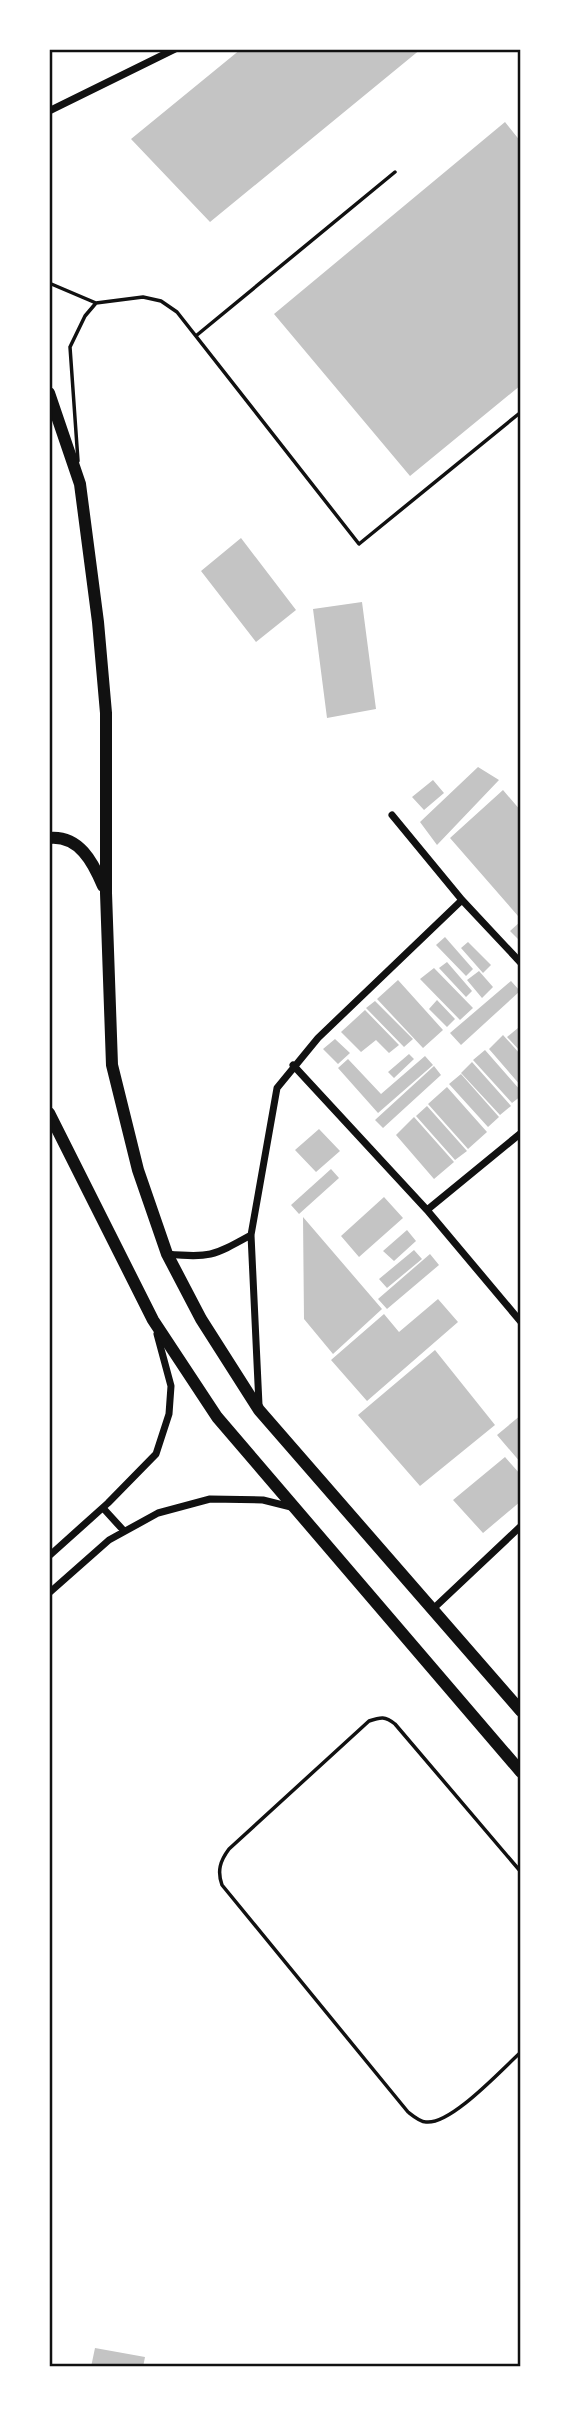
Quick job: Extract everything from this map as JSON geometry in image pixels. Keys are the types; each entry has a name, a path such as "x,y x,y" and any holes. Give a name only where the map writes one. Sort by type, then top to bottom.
{"main road":[{"path":"49,393 80,484 98,622 106,713 106,893 112,1066 138,1170 167,1255 201,1320 259,1410 521,1711"},
{"path":"49,838 56,837 83,849 93,863 106,893"},
{"path":"49,1113 153,1320 217,1417 521,1772"}],"street":[{"path":"49,111 175,49"},
{"path":"392,815 462,900 521,963"},
{"path":"259,1410 251,1235 277,1088 293,1065 318,1038 462,900"},
{"path":"293,1065 428,1210 521,1322"},
{"path":"428,1210 521,1133"},
{"path":"167,1255 201,1257 218,1253 251,1235"},
{"path":"49,1556 156,1454 169,1414 171,1386 153,1320"},
{"path":"49,1593 109,1540 158,1513 210,1499 263,1500 293,1507"},
{"path":"103,1507 124,1531"},
{"path":"433,1609 521,1527"}],"lane":[{"path":"197,335 394,172"},
{"path":"49,283 96,303 143,297 161,301 177,312 359,544 521,412"},
{"path":"80,484 70,347 75,332 96,303"},
{"path":"521,1872 395,1724 386,1717 369,1721 229,1849 219,1866 222,1885 408,2112 423,2122 435,2122 450,2115 521,2052"}],"building":[{"path":"241,49 421,49 210,222 131,139"},
{"path":"505,122 521,142 521,385 410,476 274,314"},
{"path":"241,538 296,610 256,642 201,571"},
{"path":"362,602 376,709 327,718 313,609"},
{"path":"478,767 499,780 437,845 420,822"},
{"path":"433,780 444,793 424,810 412,797"},
{"path":"503,790 521,811 521,913 518,916 450,838"},
{"path":"521,921 521,942 510,931"},
{"path":"445,937 473,969 466,976 436,945"},
{"path":"468,942 491,965 483,973 461,948"},
{"path":"447,962 472,991 466,997 439,968"},
{"path":"434,968 473,1008 460,1020 420,979"},
{"path":"479,971 493,987 482,998 467,980"},
{"path":"398,980 443,1030 423,1048 377,999"},
{"path":"511,981 520,991 461,1045 450,1033"},
{"path":"437,1000 455,1019 447,1027 429,1009"},
{"path":"375,1001 413,1039 404,1047 366,1008"},
{"path":"365,1010 399,1045 389,1053 376,1040 361,1052 341,1032"},
{"path":"518,1028 521,1031 521,1052 507,1037"},
{"path":"503,1035 521,1055 521,1086 489,1049"},
{"path":"335,1039 350,1053 338,1064 323,1049"},
{"path":"485,1050 521,1091 521,1096 512,1103 473,1060"},
{"path":"409,1054 414,1059 394,1078 388,1072"},
{"path":"425,1056 433,1065 378,1113 338,1068 348,1059 381,1094"},
{"path":"472,1062 511,1106 500,1115 461,1073"},
{"path":"434,1066 441,1075 383,1128 375,1120"},
{"path":"461,1074 499,1117 488,1127 449,1084"},
{"path":"447,1087 487,1132 468,1149 428,1104"},
{"path":"427,1106 467,1151 455,1160 416,1116"},
{"path":"414,1117 454,1162 434,1179 396,1135"},
{"path":"319,1129 340,1151 316,1172 295,1150"},
{"path":"331,1169 339,1178 299,1214 291,1205"},
{"path":"384,1197 403,1218 359,1257 341,1236"},
{"path":"303,1217 382,1309 333,1354 304,1319"},
{"path":"407,1230 416,1241 394,1261 383,1251"},
{"path":"414,1250 422,1259 387,1288 379,1279"},
{"path":"430,1254 439,1265 387,1309 378,1299"},
{"path":"438,1299 458,1322 367,1401 331,1360 384,1314 399,1332"},
{"path":"435,1350 495,1425 420,1486 358,1415"},
{"path":"521,1415 521,1463 497,1435"},
{"path":"505,1457 521,1475 521,1501 483,1533 453,1500"},
{"path":"95,2348 145,2357 143,2367 91,2367"}]}
